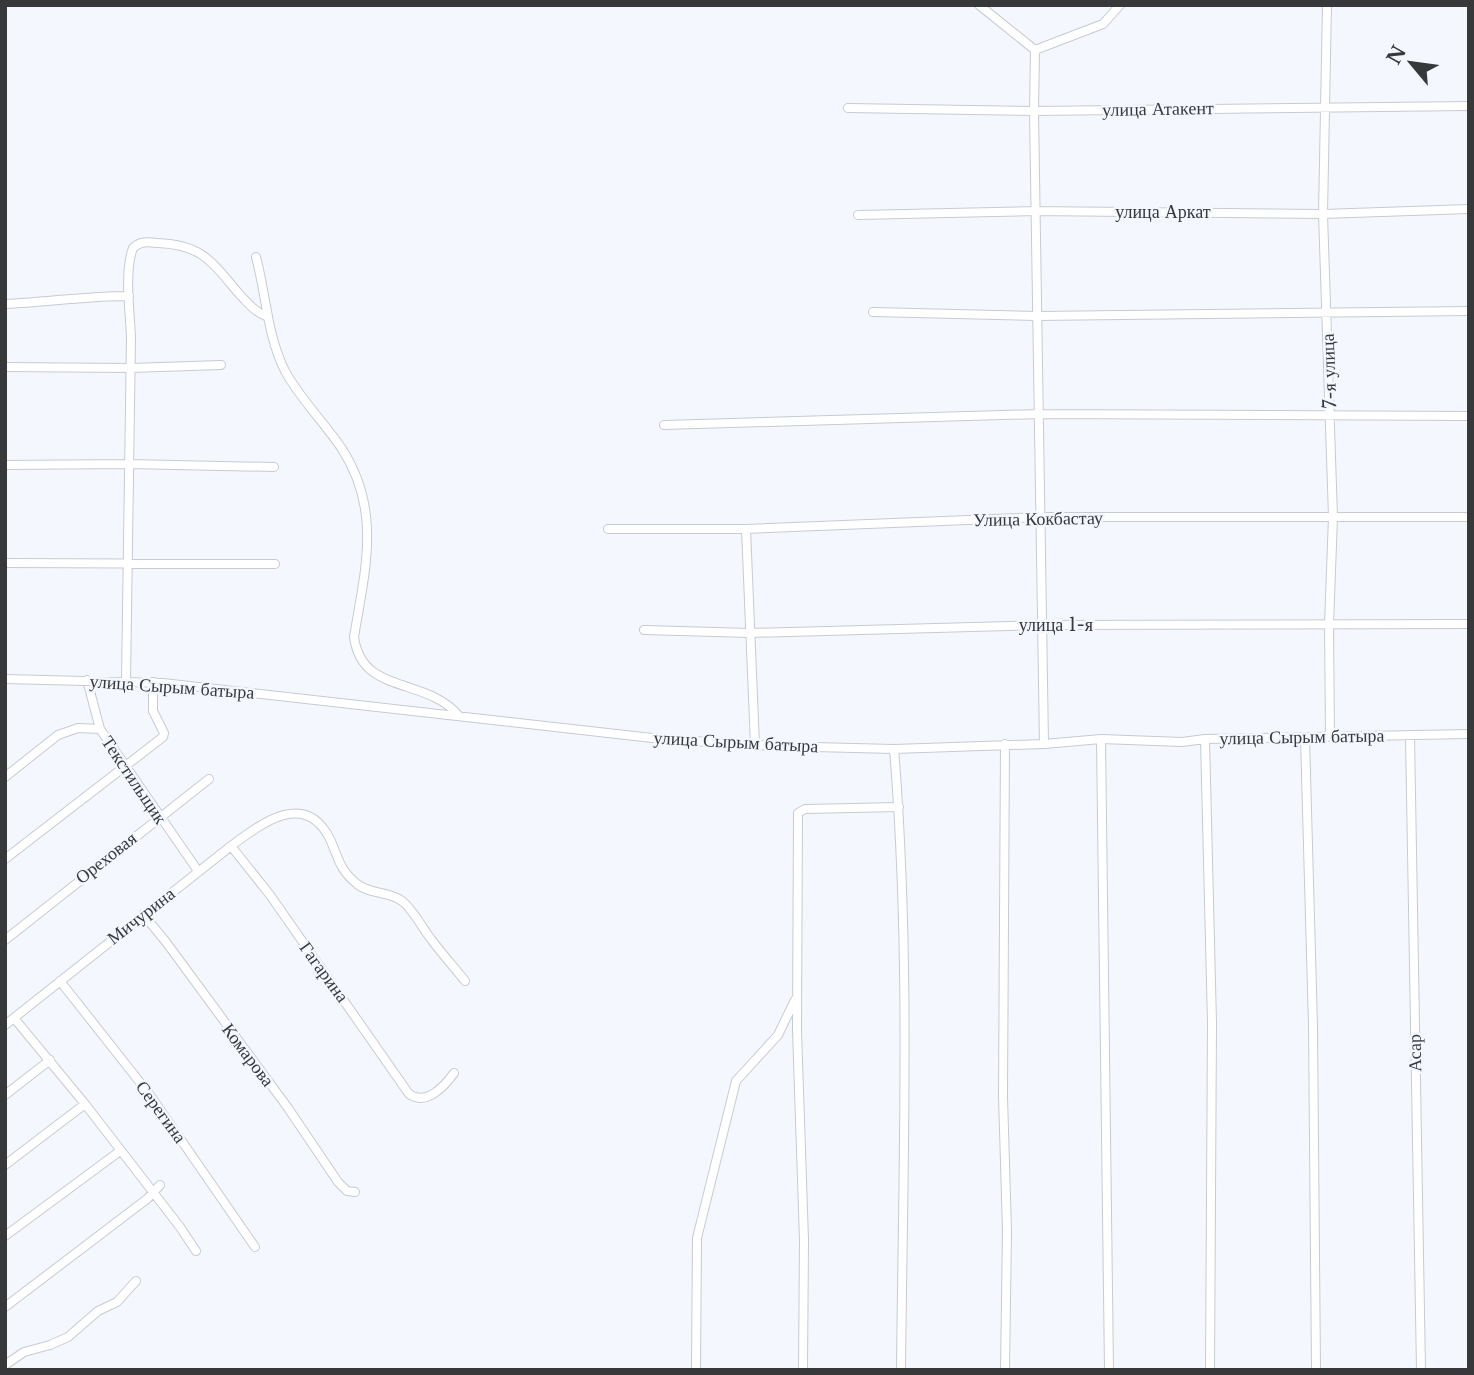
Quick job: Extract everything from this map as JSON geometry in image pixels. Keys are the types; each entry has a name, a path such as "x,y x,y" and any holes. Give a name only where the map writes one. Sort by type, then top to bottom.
{"street":[{"path":"979,5 1035,50"},
{"path":"1035,50 1103,24 1119,5"},
{"name":"7-я улица","path":"1327,5 1324,214 1334,517 1329,625 1330,737"},
{"path":"1035,50 1044,744"},
{"name":"улица Атакент","path":"848,108 1034,111 1469,106"},
{"name":"улица Аркат","path":"858,215 1035,211 1324,214 1469,209"},
{"path":"126,681 131,253 136,245 144,242 180,244 205,256 217,266 251,306 266,316"},
{"path":"256,257 266,316 285,371 342,449 354,472 367,510 368,541 354,637 356,652 365,666 374,673 449,704 459,716"},
{"path":"5,304 74,300 89,296 129,296"},
{"path":"873,312 1037,316 1469,311"},
{"path":"5,367 130,368 221,365"},
{"path":"664,425 1039,414 1469,416"},
{"path":"5,465 274,467"},
{"name":"Улица Кокбастау","path":"608,529 746,529 1040,517 1469,517"},
{"path":"746,529 755,745"},
{"path":"5,563 202,562 275,565"},
{"name":"улица 1-я","path":"643,630 750,633 1042,625 1469,624"},
{"name":"улица Сырым батыра","path":"5,679 153,682 661,738 755,745 894,749 1044,744 1101,739 1182,742 1205,739 1469,734"},
{"name":"Текстильщик","path":"87,680 100,729 198,872"},
{"path":"5,859 163,737 164,733 153,711 153,682"},
{"path":"5,777 58,735 78,728 100,729"},
{"name":"Асар","path":"1410,736 1421,1370"},
{"path":"1304,738 1317,1370"},
{"path":"1101,739 1110,1370"},
{"path":"1205,739 1212,1023 1210,1370"},
{"path":"1005,744 1003,1096 1007,1231 1006,1370"},
{"path":"894,749 899,807 904,1033 901,1370"},
{"name":"Ореховая","path":"5,940 209,779"},
{"path":"803,1370 804,1240 796,997 798,813 805,809 899,807"},
{"name":"Мичурина","path":"5,1026 231,846 267,820 282,814 307,817 321,825 340,867 366,890 405,902 465,981"},
{"name":"Гагарина","path":"231,846 270,895 404,1089 415,1098 423,1099 435,1093 454,1073"},
{"name":"Комарова","path":"143,914 288,1108 338,1182 347,1191 355,1192"},
{"name":"Серегина","path":"60,981 150,1095 255,1248"},
{"path":"696,1370 697,1238 736,1081 778,1035 796,997"},
{"path":"15,1018 85,1104 196,1251"},
{"path":"5,1095 50,1060"},
{"path":"5,1165 85,1104"},
{"path":"5,1236 120,1151"},
{"path":"5,1307 160,1185"},
{"path":"5,1365 23,1352 68,1337 98,1311 117,1302 136,1281"}]}
